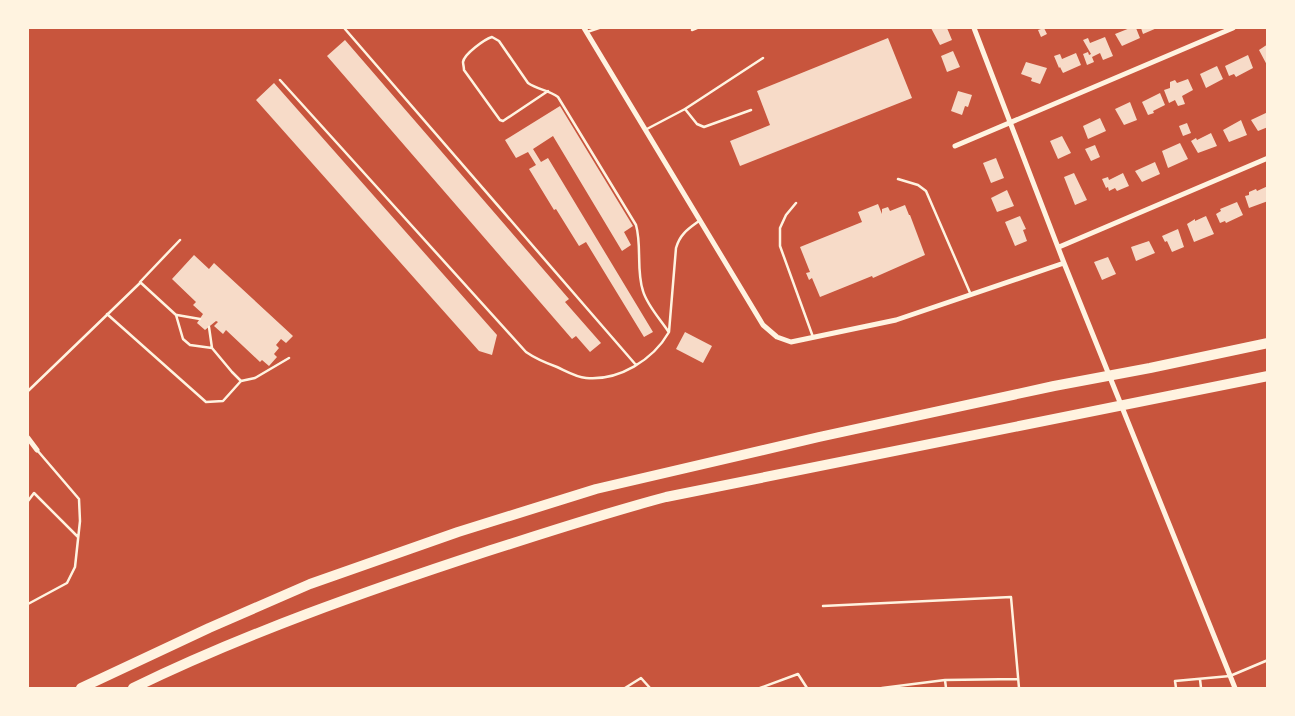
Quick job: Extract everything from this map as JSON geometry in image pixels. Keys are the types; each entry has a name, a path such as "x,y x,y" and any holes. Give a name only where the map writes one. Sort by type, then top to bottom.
{"highway":[{"path":"81,688 209,628 310,584 458,532 596,489 828,435 1054,386 1268,343"},
{"path":"134,688 232,645 408,577 618,510 675,495 1268,376"}],"street":[{"path":"974,28 1064,263 1235,688"},
{"path":"955,146 1233,28"},
{"path":"585,30 763,325 777,337 791,342 896,320 1064,263"},
{"path":"1058,247 1268,158"},
{"path":"28,438 38,450"}],"lane":[{"path":"585,30 599,28"},
{"path":"692,30 696,28"},
{"path":"345,29 636,365"},
{"path":"548,91 504,122 500,120 464,70 463,61 465,56 492,37 499,41 528,83 535,88 548,91 558,97 636,225 640,279 643,293 669,332"},
{"path":"646,130 685,109 764,58"},
{"path":"280,80 534,358 584,378 618,375 649,357 664,342 669,332 676,248 679,238 683,232 701,221"},
{"path":"685,109 696,124 704,127 751,110"},
{"path":"898,179 918,185 926,191 971,294"},
{"path":"796,203 786,215 780,228 780,246 813,337"},
{"path":"28,391 140,282 180,240"},
{"path":"140,282 176,315 183,339 190,345 212,348"},
{"path":"107,314 206,402 223,401 241,381 255,378 289,358"},
{"path":"176,315 200,319"},
{"path":"209,327 212,348 241,381"},
{"path":"28,604 67,583 75,567 80,521 79,499 38,450"},
{"path":"28,501 34,494 78,536"},
{"path":"823,606 1011,597 1019,688"},
{"path":"1176,688 1175,681 1230,676 1268,660"},
{"path":"760,688 798,674 807,688"},
{"path":"625,688 641,678 650,688"},
{"path":"882,688 945,680 1018,679"},
{"path":"1200,679 1201,688"},
{"path":"945,680 946,688"}],"building":[{"path":"931,28 947,28 952,40 940,45"},
{"path":"1044,28 1047,34 1041,37 1038,30"},
{"path":"1130,28 1136,28 1140,38 1122,46 1115,34"},
{"path":"1141,28 1157,28 1143,34"},
{"path":"1105,37 1113,56 1103,60 1100,53 1092,57 1094,62 1087,65 1083,54 1088,52 1089,55 1091,54 1083,40 1088,38 1090,43"},
{"path":"888,38 912,98 740,166 730,141 770,125 757,91"},
{"path":"345,40 569,299 565,302 601,343 590,352 576,336 572,339 327,56"},
{"path":"1268,44 1268,67 1259,50"},
{"path":"953,51 960,67 947,72 941,56"},
{"path":"1076,53 1081,65 1063,73 1054,56 1060,54 1062,59"},
{"path":"1248,55 1253,68 1236,77 1234,74 1229,76 1225,66"},
{"path":"1026,62 1047,68 1040,84 1031,81 1032,78 1021,74"},
{"path":"1217,66 1223,79 1206,88 1200,74"},
{"path":"1188,79 1193,90 1182,96 1185,104 1178,106 1175,100 1169,103 1164,90 1170,88 1170,82 1175,80 1177,83"},
{"path":"274,83 497,335 492,355 479,351 256,100"},
{"path":"958,91 972,95 968,107 965,106 962,115 951,111"},
{"path":"1160,93 1165,105 1148,115 1142,102"},
{"path":"1130,102 1137,120 1124,125 1115,109"},
{"path":"560,106 633,226 624,232 631,245 622,251 553,136 533,149 541,162 548,158 653,332 644,337 586,242 579,246 556,209 554,210 529,169 536,165 528,152 516,158 505,140"},
{"path":"1268,112 1268,127 1258,131 1251,120"},
{"path":"1100,118 1106,131 1088,139 1083,126"},
{"path":"1241,120 1247,135 1229,142 1223,130"},
{"path":"1187,123 1191,133 1183,136 1179,126"},
{"path":"1211,133 1217,146 1198,153 1191,141"},
{"path":"1062,136 1071,153 1058,159 1050,141"},
{"path":"1180,143 1188,159 1168,168 1162,151"},
{"path":"1095,145 1100,157 1091,161 1085,149"},
{"path":"996,158 1004,178 991,183 983,163"},
{"path":"1155,162 1160,174 1142,182 1135,171"},
{"path":"1074,173 1087,200 1075,205 1064,177"},
{"path":"1123,173 1129,186 1117,191 1115,188 1109,191 1102,179 1108,177 1109,180"},
{"path":"1268,186 1268,201 1249,208 1245,196 1249,195 1249,192"},
{"path":"1007,190 1014,206 997,212 991,198"},
{"path":"1237,202 1243,215 1226,223 1225,221 1220,223 1216,214 1221,211 1220,209"},
{"path":"878,204 882,214 882,209 888,207 890,211 905,205 925,255 873,278 872,276 820,297 812,278 809,280 806,273 810,272 800,247 862,222 858,212"},
{"path":"1020,216 1026,229 1023,230 1027,241 1015,246 1005,222"},
{"path":"1206,216 1214,234 1194,242 1187,224 1195,219 1195,221"},
{"path":"1178,229 1184,247 1172,252 1167,241 1165,242 1162,236"},
{"path":"1149,241 1155,253 1136,261 1131,247"},
{"path":"194,255 209,269 214,263 293,336 286,343 281,339 276,345 279,348 274,354 277,357 269,366 262,360 260,362 226,330 223,334 214,326 218,322 216,321 205,330 197,323 203,314 193,305 196,302 172,279"},
{"path":"1108,257 1116,274 1102,280 1094,262"},
{"path":"685,332 712,346 703,363 676,349"}]}
